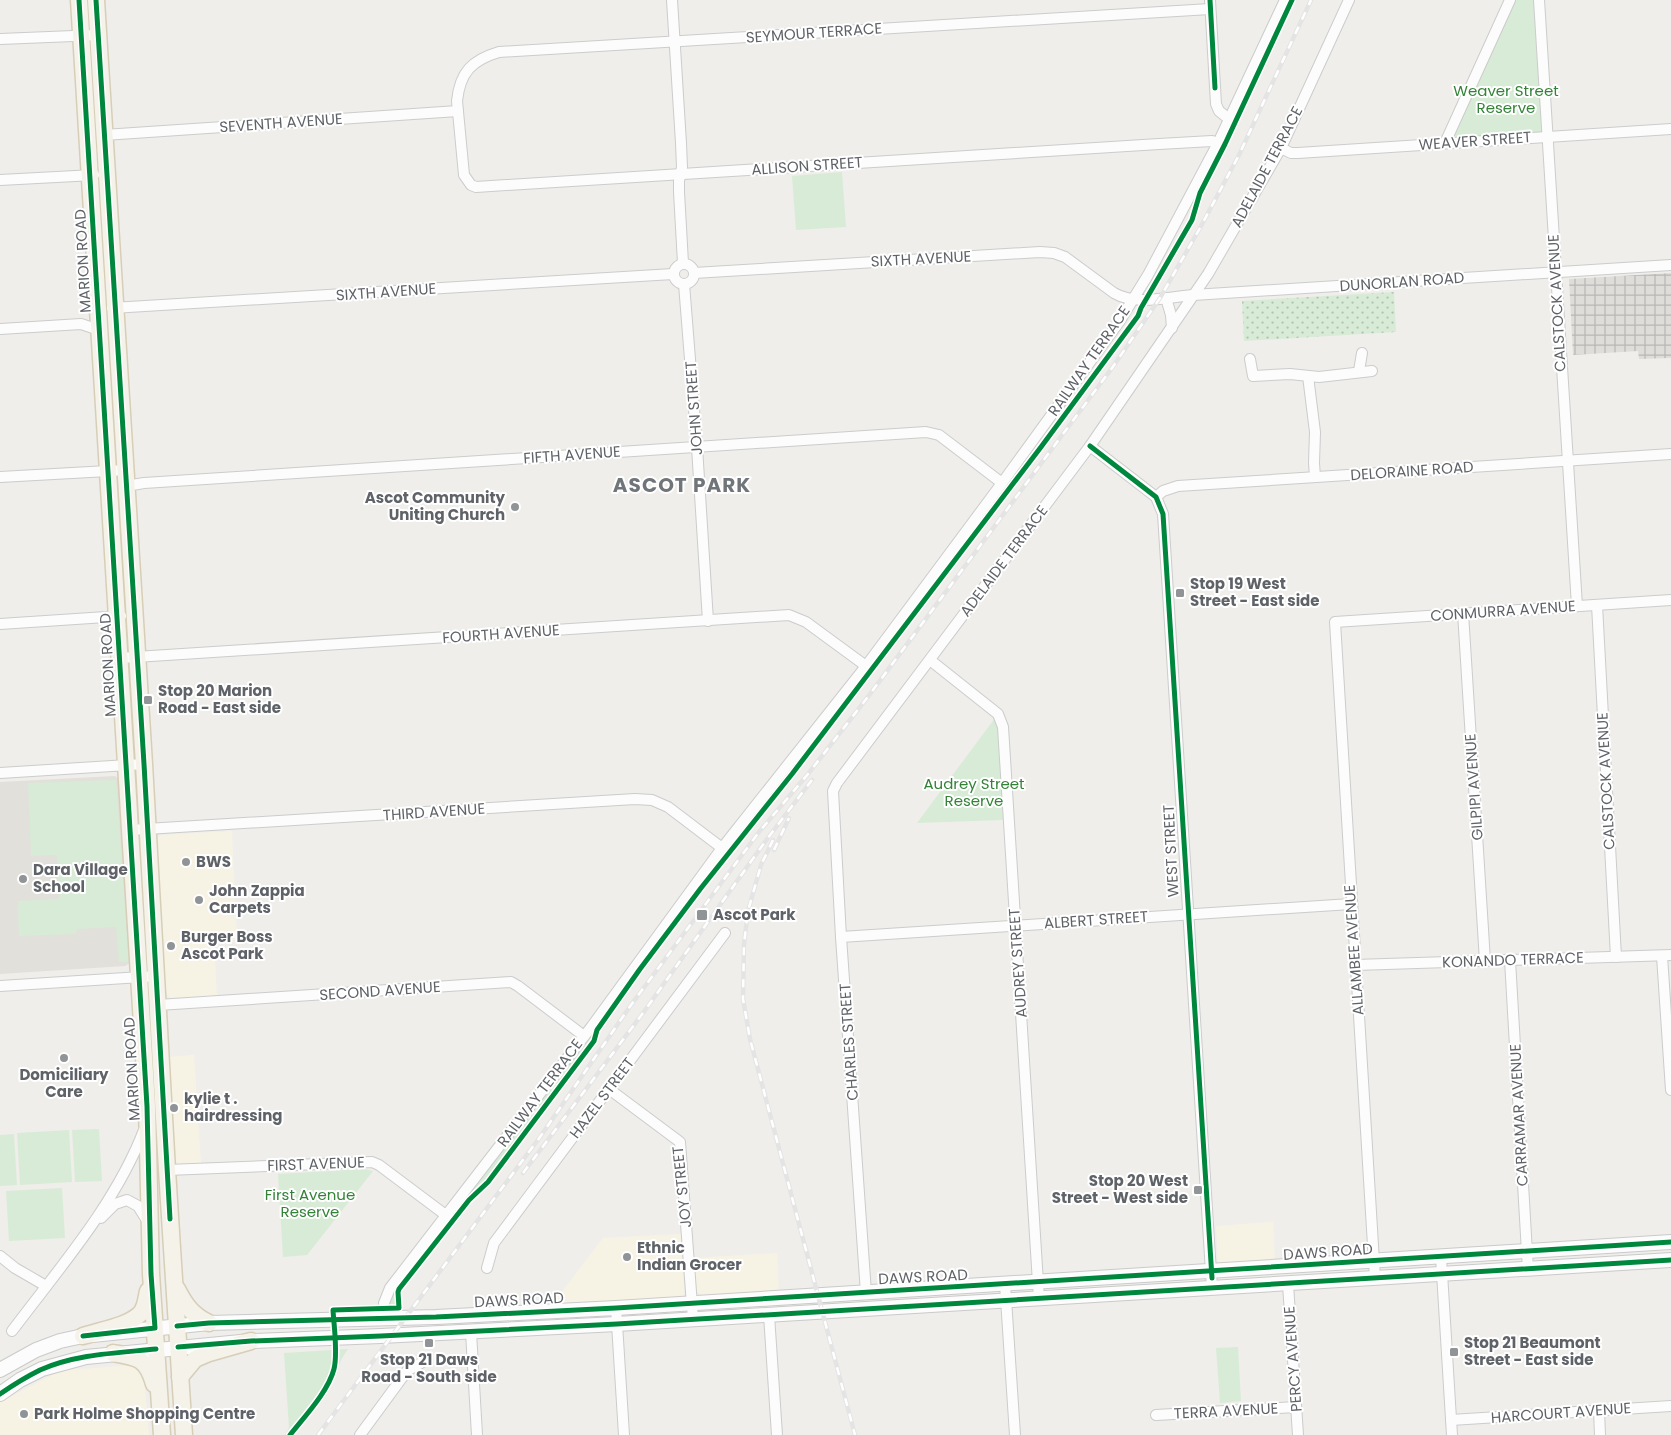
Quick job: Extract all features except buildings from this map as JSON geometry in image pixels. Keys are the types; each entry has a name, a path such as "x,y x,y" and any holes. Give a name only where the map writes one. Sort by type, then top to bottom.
{"main road":[{"name":"MARION ROAD","path":"79,0 90,35 104,135 98,175 115,308 184,1435"},
{"name":"MARION ROAD","path":"96,0 90,35 98,175 98,309 148,1122 150,1274 162,1435"},
{"name":"DAWS ROAD","path":"0,1370 36,1350 60,1341 83,1336 210,1323 616,1308 1671,1242"},
{"name":"DAWS ROAD","path":"0,1394 20,1380 42,1369 86,1357 251,1341 617,1324 1671,1260"},
{"path":"83,1336 126,1322 140,1314 145,1306 150,1274"},
{"path":"174,1282 183,1302 195,1316 210,1323"},
{"path":"180,1377 195,1359 251,1341"},
{"path":"113,1353 133,1356 142,1361 152,1379 159,1403"}],"street":[{"path":"672,0 682,151 679,192 683,263"},
{"name":"RAILWAY TERRACE","path":"385,1318 384,1303 390,1288 584,1036 722,848 866,666 1119,322 1148,275 1218,143 1285,0"},
{"name":"ADELAIDE TERRACE","path":"833,791 837,783 1090,446 1208,274 1281,148 1349,0"},
{"path":"1445,143 1510,0"},
{"name":"CALSTOCK AVENUE","path":"1539,0 1577,606"},
{"path":"1210,4 1216,104 1219,111 1229,119"},
{"name":"SEYMOUR TERRACE","path":"458,111 458,95 468,68 492,54 509,51 675,42 1210,4"},
{"path":"0,40 90,35"},
{"name":"SEVENTH AVENUE","path":"104,135 458,111"},
{"name":"ALLISON STREET","path":"458,111 464,176 470,184 476,187 1150,144 1212,141 1218,143"},
{"name":"WEAVER STREET","path":"1281,148 1291,153 1298,153 1671,129"},
{"path":"0,180 98,175"},
{"name":"SIXTH AVENUE","path":"694,273 1040,252 1054,253 1065,257 1120,297 1133,300"},
{"path":"683,263 691,266 694,273 692,281 684,284 677,281 674,274 676,268 683,263"},
{"name":"DUNORLAN ROAD","path":"1133,300 1671,265"},
{"name":"SIXTH AVENUE","path":"98,309 674,274"},
{"name":"JOHN STREET","path":"684,284 708,621"},
{"path":"1166,298 1172,328"},
{"path":"0,329 81,324 99,330"},
{"path":"1359,371 1362,353"},
{"path":"1250,358 1253,376 1290,374 1340,376 1359,371 1372,371"},
{"path":"1308,376 1315,432 1315,477"},
{"name":"FIFTH AVENUE","path":"0,477 108,471 144,483 926,432 939,435 1002,483"},
{"path":"1090,446 1156,498"},
{"name":"DELORAINE ROAD","path":"1156,498 1163,491 1178,486 1671,454"},
{"name":"WEST STREET","path":"1156,498 1161,506 1164,525 1212,1288"},
{"name":"CONMURRA AVENUE","path":"1335,622 1671,600"},
{"name":"CALSTOCK AVENUE","path":"1597,605 1616,957"},
{"name":"GILPIPI AVENUE","path":"1463,613 1484,961"},
{"path":"0,624 135,615"},
{"name":"FOURTH AVENUE","path":"120,658 789,615 806,622 866,666"},
{"name":"ALLAMBEE AVENUE","path":"1335,622 1375,1278"},
{"name":"AUDREY STREET","path":"930,660 998,714 1003,727 1039,1299"},
{"path":"0,773 144,764"},
{"name":"CHARLES STREET","path":"833,791 841,937 866,1293"},
{"name":"THIRD AVENUE","path":"130,830 635,799 652,800 668,807 722,848"},
{"name":"ALBERT STREET","path":"841,937 1351,904"},
{"name":"HAZEL STREET","path":"487,1268 494,1243 725,933"},
{"path":"1667,955 1671,1090"},
{"name":"KONANDO TERRACE","path":"1355,965 1667,955"},
{"name":"CARRAMAR AVENUE","path":"1510,960 1528,1270"},
{"path":"0,986 157,976"},
{"name":"SECOND AVENUE","path":"158,1005 511,982 584,1036"},
{"name":"JOY STREET","path":"609,1089 680,1142 693,1319"},
{"path":"12,1331 88,1231 135,1155 148,1122"},
{"name":"FIRST AVENUE","path":"167,1170 372,1162 380,1165 447,1216"},
{"path":"88,1231 115,1204 128,1200 138,1206 150,1224"},
{"path":"0,1256 15,1268 46,1286"},
{"path":"1441,1257 1452,1435"},
{"path":"1005,1284 1014,1435"},
{"name":"PERCY AVENUE","path":"1288,1284 1298,1435"},
{"path":"616,1308 624,1435"},
{"path":"769,1315 777,1435"},
{"path":"471,1332 477,1435"},
{"path":"360,1435 407,1371 421,1363"},
{"name":"HARCOURT AVENUE","path":"1451,1420 1671,1406"},
{"name":"TERRA AVENUE","path":"1156,1415 1296,1407"},
{"path":"1599,1411 1600,1435"}],"shaded area":[{"path":"1671,273 1671,358 1639,359 1638,351 1573,355 1569,279"},
{"path":"115,776 121,781 130,963 125,966 0,974 0,782"},
{"path":"232,831 237,940 214,941 217,996 170,998 162,989 153,841 161,835"},
{"path":"194,1055 201,1165 180,1166 173,1159 168,1057"},
{"path":"1273,1222 1275,1262 1224,1265 1218,1262 1216,1226"},
{"path":"681,1234 684,1292 683,1296 678,1299 551,1306 603,1238"},
{"path":"777,1253 779,1292 704,1296 696,1291 694,1258"},
{"path":"132,1365 144,1377 149,1435 0,1435 0,1402 60,1371"}],"green space":[{"name":"Weaver Street Reserve","path":"1515,0 1534,0 1542,132 1451,137"},
{"path":"842,172 846,227 796,230 792,176"},
{"path":"1394,292 1396,332 1244,341 1242,301"},
{"name":"Audrey Street Reserve","path":"995,718 999,726 1003,820 917,823"},
{"path":"116,780 129,962 119,962 116,927 77,929 76,934 19,936 18,901 59,899 57,855 31,856 28,783"},
{"path":"590,1035 594,1038 541,1109 537,1106"},
{"path":"532,1112 536,1116 398,1289 396,1293 397,1305 390,1305 392,1293"},
{"path":"99,1129 102,1181 75,1182 72,1130"},
{"path":"69,1130 72,1182 20,1185 17,1133"},
{"path":"14,1134 17,1185 0,1186 0,1135"},
{"name":"First Avenue Reserve","path":"364,1169 373,1171 307,1255 283,1257 278,1174"},
{"path":"62,1188 65,1238 9,1241 6,1191"},
{"path":"1238,1347 1241,1401 1220,1403 1216,1348"},
{"path":"348,1349 320,1402 294,1435 285,1435 289,1428 284,1353"}],"railway":[{"path":"318,1435 540,1137 631,1005 759,832 808,774 867,698 1112,368 1160,298 1200,228 1239,155 1311,0"},
{"path":"523,1173 643,1013 767,839 812,780"},
{"path":"774,850 789,818"},
{"path":"773,840 761,865 748,911 744,944 743,999 750,1039 855,1435"}],"cycle path":[{"path":"79,0 147,1106 151,1274 155,1328 83,1336"},
{"path":"96,0 144,764 170,1219"},
{"path":"1210,0 1215,88"},
{"path":"290,1435 321,1395 331,1378 336,1348 333,1310 399,1308 399,1289 469,1200 488,1182 594,1041 597,1030 640,969 701,888 792,774 1041,447 1138,316 1192,220 1200,193 1292,0"},
{"path":"1090,446 1156,497 1163,514 1212,1278"},
{"path":"177,1326 209,1323 436,1317 616,1308 1671,1242"},
{"path":"178,1347 251,1341 617,1324 1671,1260"},
{"path":"0,1394 40,1370 54,1365 82,1357 156,1349"}],"place":[{"name":"Ascot Community Uniting Church","path":"515,507"},
{"name":"Stop 19 West Street - East side","path":"1180,593"},
{"name":"Stop 20 Marion Road - East side","path":"148,700"},
{"name":"BWS","path":"186,862"},
{"name":"Dara Village School","path":"23,879"},
{"name":"John Zappia Carpets","path":"199,900"},
{"name":"Ascot Park","path":"702,915"},
{"name":"Burger Boss Ascot Park","path":"171,946"},
{"name":"Domiciliary Care","path":"64,1058"},
{"name":"kylie t . hairdressing","path":"174,1108"},
{"name":"Stop 20 West Street - West side","path":"1198,1190"},
{"name":"Ethnic Indian Grocer","path":"627,1257"},
{"name":"Stop 21 Daws Road - South side","path":"429,1343"},
{"name":"Stop 21 Beaumont Street - East side","path":"1454,1352"},
{"name":"Park Holme Shopping Centre","path":"24,1414"}],"district":[{"name":"ASCOT PARK","path":"682,485"}]}
